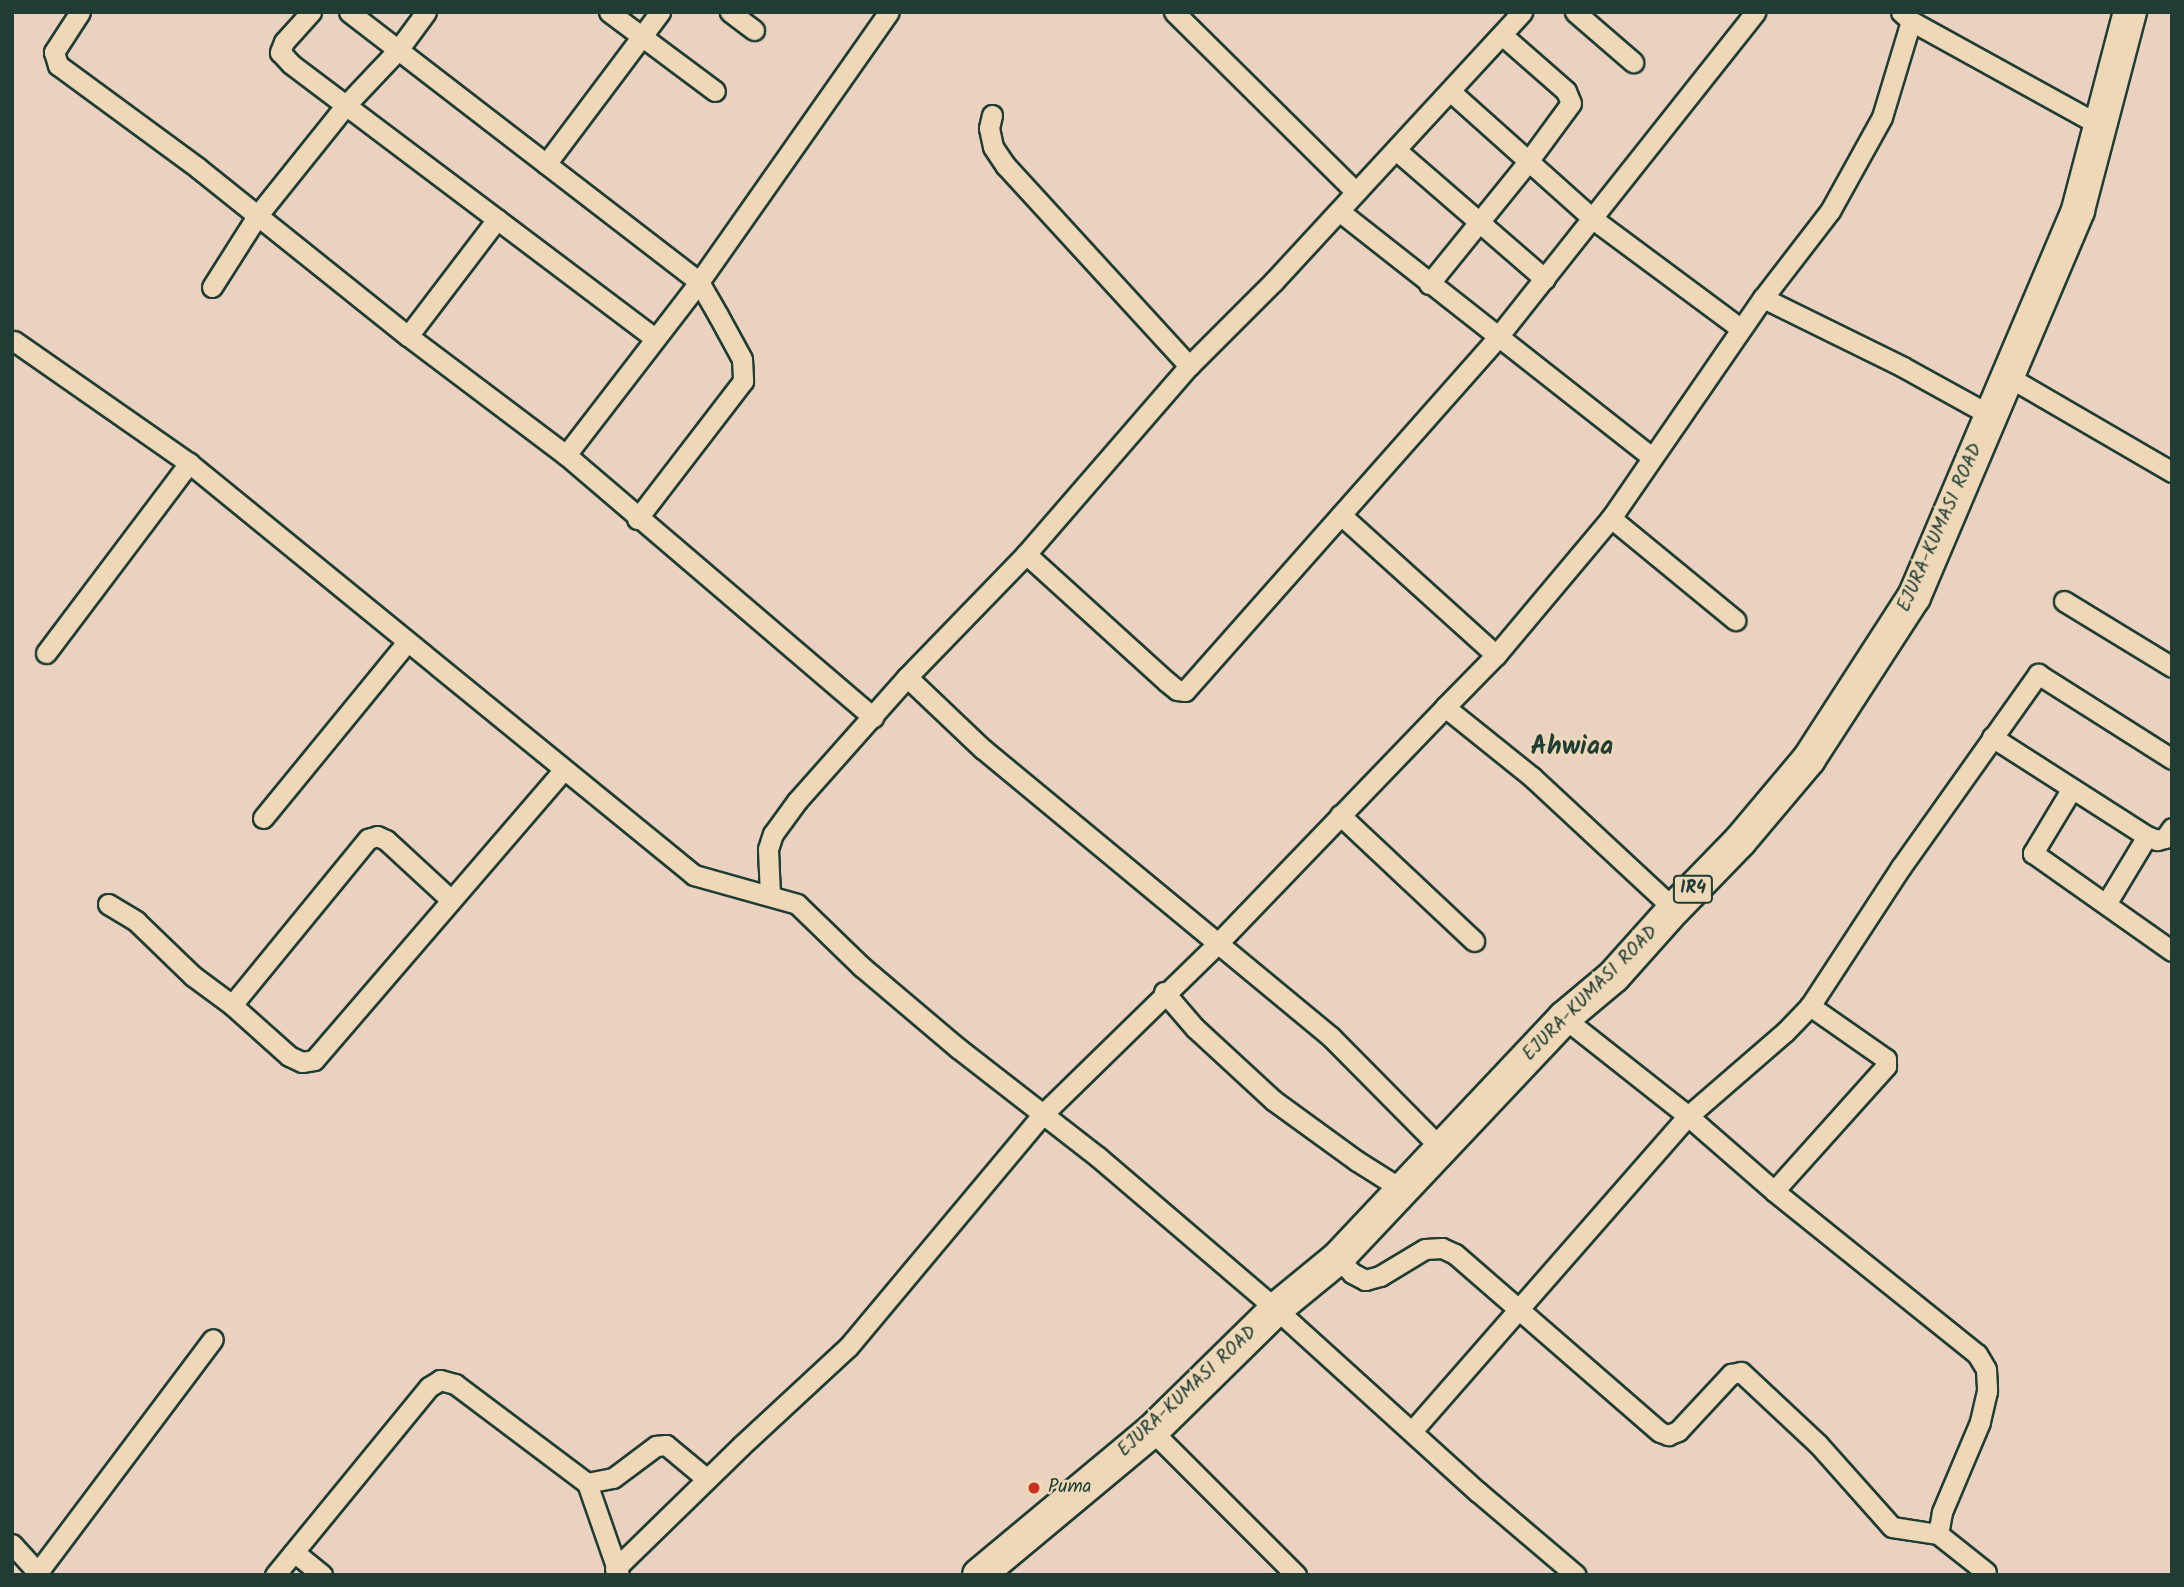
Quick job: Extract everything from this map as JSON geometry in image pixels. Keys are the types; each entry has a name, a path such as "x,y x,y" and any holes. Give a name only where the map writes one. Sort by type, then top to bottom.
{"main road":[{"name":"EJURA-KUMASI ROAD","path":"979,1575 1152,1431 1276,1309 1338,1258 1564,1018 1614,976 1740,841 1809,759 1914,597 2078,210 2130,12"}],"street":[{"path":"80,12 54,52 58,65 198,168 408,336 566,455 637,519 873,717"},
{"path":"311,12 284,42 279,52 345,106 654,338"},
{"path":"349,12 699,282 742,359 744,376 637,519"},
{"path":"212,287 257,216 345,106 398,50 426,12"},
{"path":"609,12 715,91"},
{"path":"546,164 660,12"},
{"path":"730,12 754,30"},
{"path":"566,455 699,282 889,12"},
{"path":"1174,12 1356,192"},
{"path":"770,895 767,867 773,834 797,801 907,677 1026,554 1189,366 1339,211 1522,12"},
{"path":"1575,12 1633,62"},
{"path":"1026,554 1181,692 1192,684 1224,644 1497,338 1755,12"},
{"path":"275,1575 429,1387 440,1380 455,1384 587,1483 617,1572 707,1479 848,1347 1043,1114 1164,992 1219,942 1496,654 1611,518 1763,298 1830,211 1882,117 1906,17 2101,126"},
{"path":"1429,284 1568,108 1570,97 1502,35"},
{"path":"1450,91 1527,163 1593,219 1741,330"},
{"path":"992,114 989,128 993,147 1006,166 1189,366"},
{"path":"1396,150 1545,279"},
{"path":"1339,211 1497,338 1652,457"},
{"path":"408,336 497,219"},
{"path":"1763,298 1990,415"},
{"path":"14,341 189,463 694,875 797,904 862,967 1276,1309 1565,1571"},
{"path":"2007,376 2172,472"},
{"path":"46,653 189,463"},
{"path":"1341,515 1496,654"},
{"path":"1611,518 1735,620"},
{"path":"2064,601 2172,667"},
{"path":"262,818 407,642"},
{"path":"1412,1431 1688,1116 1785,1032 1810,1006 1901,867 2038,674 2172,760"},
{"path":"907,677 983,749 1331,1037 1441,1148"},
{"path":"1445,707 1532,777 1674,909"},
{"path":"1992,737 2071,790 2147,836 2157,840 2165,838 2172,828"},
{"path":"108,904 136,921 193,976 232,1005 289,1056 302,1062 314,1060 563,770"},
{"path":"2071,790 2032,848 2033,853 2172,951"},
{"path":"1340,815 1474,941"},
{"path":"232,1005 368,839 376,836 386,840 450,899"},
{"path":"2105,904 2147,836"},
{"path":"1164,992 1195,1028 1273,1100 1357,1161 1403,1190"},
{"path":"1774,1191 1886,1066 1886,1059 1810,1006"},
{"path":"1564,1018 1688,1116 1774,1191 1976,1354 1986,1369 1987,1391 1980,1422 1942,1512 1938,1534"},
{"path":"1338,1258 1365,1280 1380,1276 1425,1249 1442,1248 1455,1254 1660,1432 1668,1435 1678,1431 1731,1374 1741,1371 1818,1444 1892,1527 1938,1534 1984,1573 2006,1575"},
{"path":"12,1544 39,1574 213,1339"},
{"path":"1152,1431 1296,1575"},
{"path":"587,1483 613,1478 656,1446 666,1445 707,1479"},
{"path":"294,1552 322,1575"},
{"path":"1268,1575 1282,1560"}],"place":[{"name":"Puma","path":"1034,1488"}],"district":[{"name":"Ahwiaa","path":"1572,748"}]}
